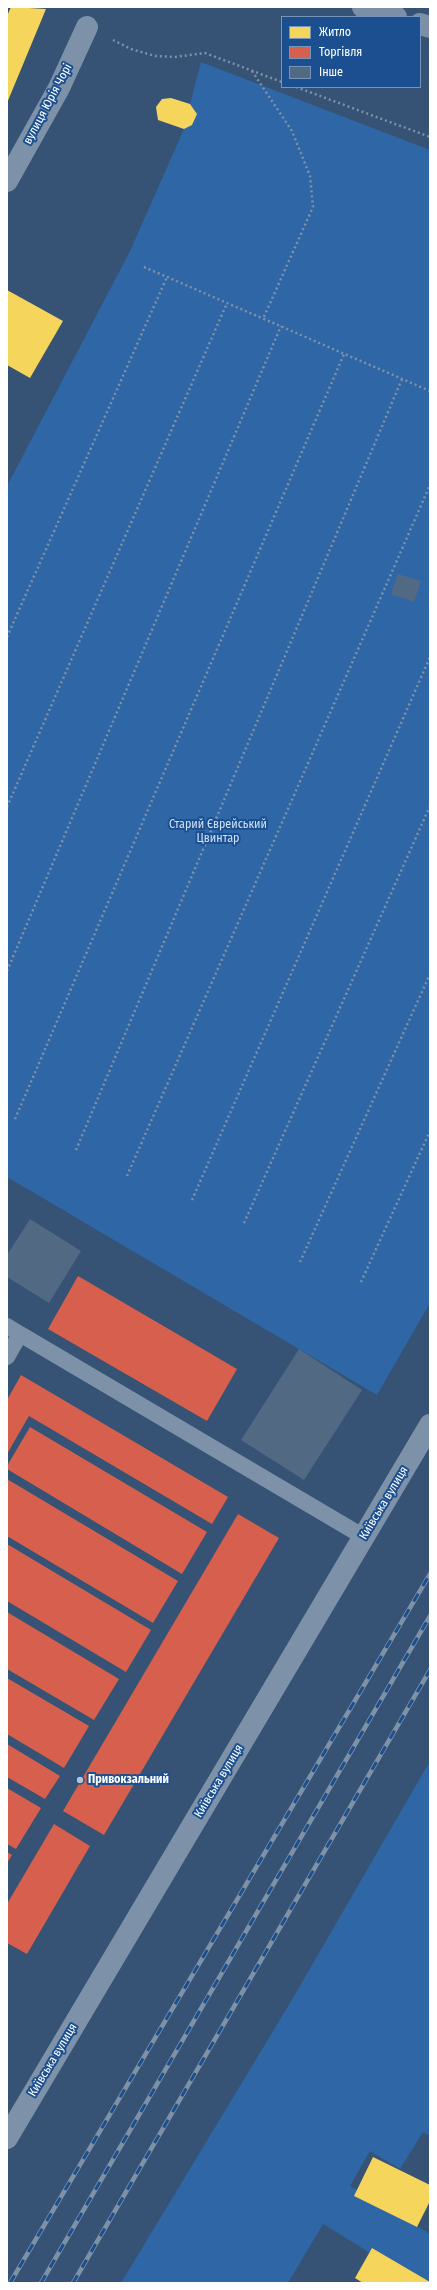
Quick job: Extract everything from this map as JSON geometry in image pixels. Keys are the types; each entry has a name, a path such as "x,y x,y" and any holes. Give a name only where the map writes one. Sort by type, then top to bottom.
{"main road":[{"path":"363,7 393,16"}],"street":[{"name":"вулиця Юрія Чорі","path":"7,181 58,88 87,27"},
{"name":"Київська вулиця","path":"7,2138 430,1425"}],"lane":[{"path":"7,1357 14,1330 364,1537"}],"path":[{"path":"87,27 131,49 155,56 175,57 205,53 281,82"},
{"path":"252,71 292,131 310,176 313,207 263,319"},
{"path":"299,88 430,138"},
{"path":"144,267 430,391"},
{"path":"7,637 167,277"},
{"path":"7,807 227,303"},
{"path":"7,971 281,326"},
{"path":"15,1119 344,354"},
{"path":"76,1150 402,379"},
{"path":"127,1176 430,485"},
{"path":"192,1200 430,657"},
{"path":"244,1223 430,806"},
{"path":"300,1262 430,974"},
{"path":"361,1282 430,1131"}],"green space":[{"name":"Старий Єврейський Цвинтар","path":"201,62 430,150 430,1303 377,1395 7,1177 7,486 130,251 184,129 158,120 156,107 162,99 171,98 190,104"},
{"path":"430,1761 430,2136 423,2132 400,2169 370,2151 350,2186 430,2234 430,2282 372,2248 370,2253 323,2224 288,2283 121,2283 290,2003"}],"building: Житло":[{"path":"11,7 46,9 7,103 7,16"},
{"path":"171,98 190,104 197,114 192,125 184,129 158,120 156,107 162,99"},
{"path":"7,290 63,321 30,378 7,365"},
{"path":"373,2157 430,2185 430,2201 417,2227 354,2196"},
{"path":"372,2248 430,2283 363,2283 355,2278"}],"building: Торгівля":[{"path":"78,1276 237,1369 207,1421 48,1329"},
{"path":"21,1375 228,1497 212,1524 29,1416 7,1454 7,1400"},
{"path":"30,1427 207,1532 182,1574 7,1469 7,1466"},
{"path":"7,1479 178,1581 153,1623 7,1536"},
{"path":"238,1514 279,1538 104,1835 63,1811"},
{"path":"7,1544 151,1630 126,1672 7,1601"},
{"path":"7,1612 119,1679 94,1720 7,1669"},
{"path":"7,1678 89,1726 64,1768 7,1734"},
{"path":"7,1744 60,1776 45,1799 7,1777"},
{"path":"7,1788 41,1808 16,1849 7,1844"},
{"path":"54,1824 90,1846 27,1954 7,1943 7,1904"},
{"path":"7,1852 12,1855 7,1863"}],"building: Інше":[{"path":"398,574 421,581 414,602 391,594"},
{"path":"30,1219 81,1251 49,1303 7,1277 7,1255"},
{"path":"299,1349 362,1390 304,1480 241,1440"}],"railway":[{"path":"10,2283 430,1574"},
{"path":"41,2283 430,1616"},
{"path":"73,2283 430,1670"}],"place":[{"name":"Привокзальний","path":"80,1780"}]}
